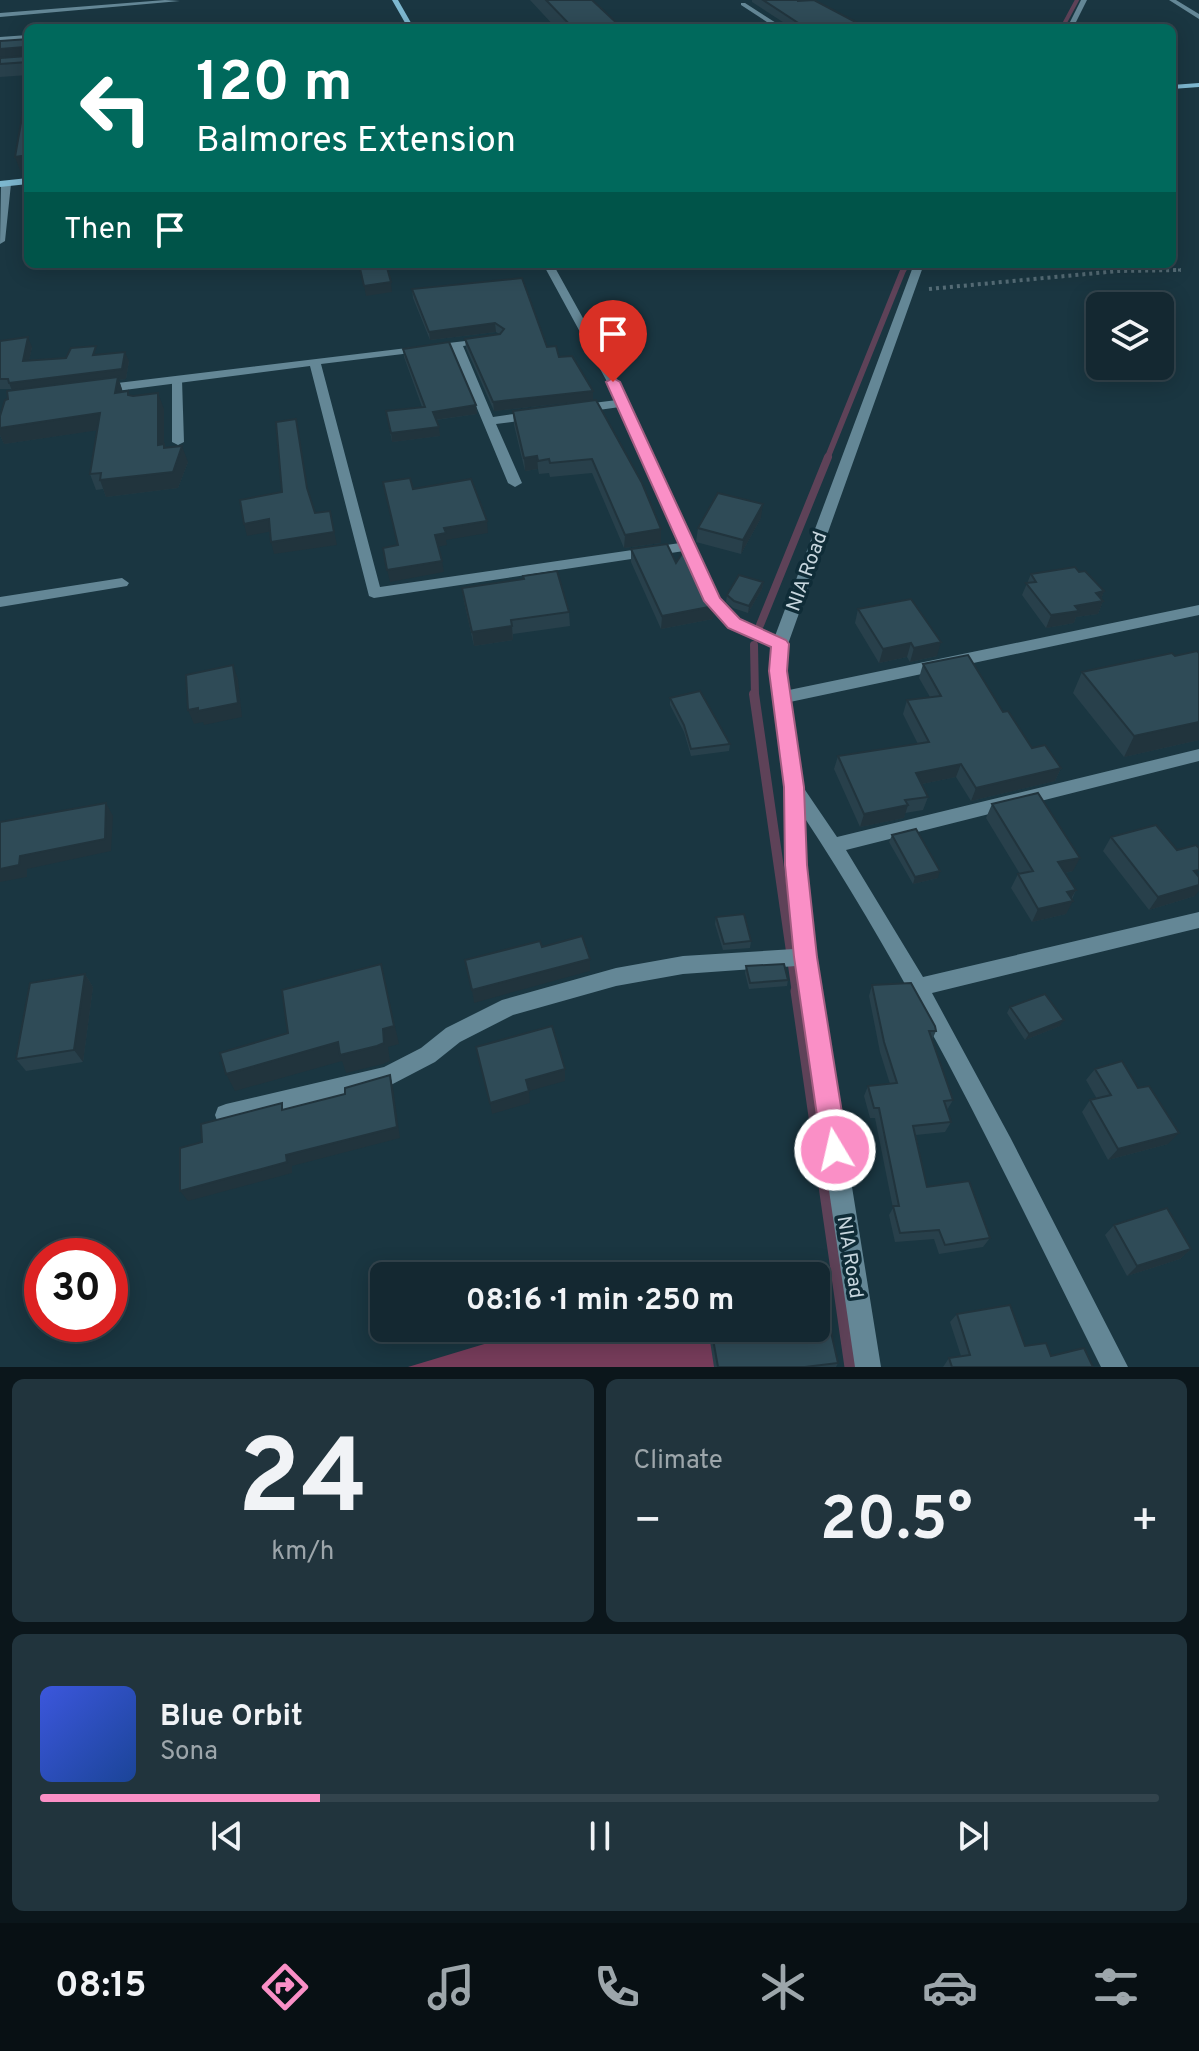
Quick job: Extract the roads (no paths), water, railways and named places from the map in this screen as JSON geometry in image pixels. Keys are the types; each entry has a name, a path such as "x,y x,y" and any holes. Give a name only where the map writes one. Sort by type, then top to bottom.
{"main road":[{"path":"395,0 409,24"},
{"path":"1176,87 1199,85"},
{"path":"3,184 24,181"}],"street":[{"path":"1072,24 1084,0"},
{"path":"1172,0 1199,17"},
{"path":"0,15 177,1"},
{"path":"743,4 775,24"},
{"path":"0,39 24,37"},
{"path":"0,241 3,184"},
{"path":"550,268 624,403 721,612 734,623 780,644"},
{"name":"NIA Road","path":"868,1367 805,957 796,865 794,787 778,671 780,644 917,268"},
{"path":"88,391 496,338"},
{"path":"456,344 515,483"},
{"path":"315,362 374,593 688,546"},
{"path":"564,411 624,403"},
{"path":"489,421 549,413"},
{"path":"0,602 122,583"},
{"path":"781,698 1199,610"},
{"path":"835,845 1199,755"},
{"path":"794,787 835,845 919,987 1115,1367"},
{"path":"919,987 1199,920"},
{"path":"226,1115 387,1077 428,1055 453,1035 509,1007 616,977 683,965 805,957"}],"lane":[{"path":"177,380 178,442"}],"waterway":[{"path":"1064,24 1077,0"},
{"path":"827,459 904,268"},
{"path":"760,625 828,457"},
{"path":"754,645 755,696"},
{"path":"754,694 797,993"},
{"path":"797,991 851,1367"}]}
